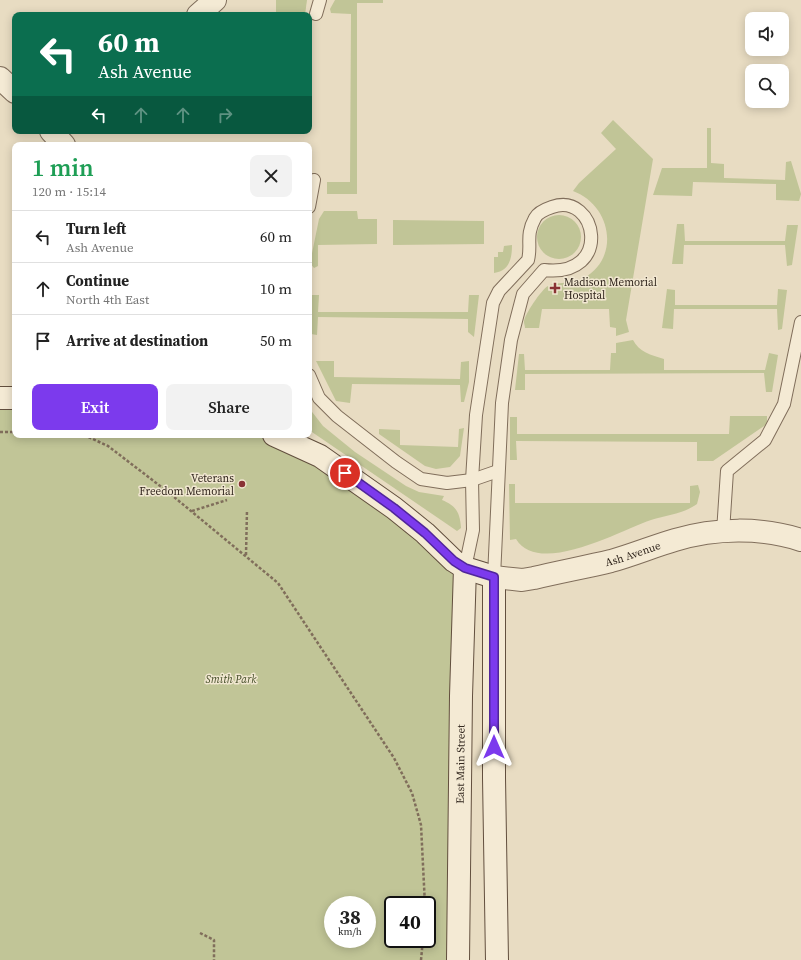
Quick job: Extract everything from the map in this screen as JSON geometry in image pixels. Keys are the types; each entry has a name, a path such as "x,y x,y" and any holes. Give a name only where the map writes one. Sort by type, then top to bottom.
{"street":[{"path":"201,12 214,0"},
{"path":"0,78 12,89"},
{"path":"0,398 12,398"},
{"name":"Ash Avenue","path":"281,438 320,456 394,508 425,533 454,561 465,568 494,577 522,580 611,561 704,532 767,532 801,540"},
{"name":"East Main Street","path":"458,960 461,696 465,568"},
{"path":"494,577 494,778 497,960"}],"lane":[{"path":"316,14 320,0"},
{"path":"312,191 314,180"},
{"path":"465,568 473,530 472,480 476,415 493,304 498,291 528,260 530,254 528,243 530,228 536,216 544,210 556,206 568,206 579,211 587,219 591,231 591,244 580,263 563,271 544,270 522,294 511,340 502,403 494,577"},
{"path":"723,532 727,470 765,440 784,404 801,322"},
{"path":"312,382 319,398 343,420 396,462 421,479 447,483 472,480 498,471"}],"path":[{"path":"0,432 12,432"},
{"path":"91,438 108,446 191,511 278,583 394,758 412,793 421,825 425,896"},
{"path":"191,511 226,500"},
{"path":"246,556 247,510"},
{"path":"200,933 214,940 214,960"},
{"path":"421,960 423,948"}],"green space":[{"path":"276,0 307,0 305,12 276,12"},
{"path":"335,0 383,0 383,3 357,3 357,194 327,194 327,182 350,182 351,14 331,13 330,9"},
{"path":"613,120 653,159 626,320 629,332 616,336 616,328 610,327 609,309 542,309 539,328 525,328 524,322 527,314 545,288 551,285 584,278 596,269 603,258 607,245 607,232 603,219 596,208 586,198 573,191 579,183 616,149 601,133"},
{"path":"707,128 711,128 711,163 724,164 724,178 785,180 786,162 791,161 801,194 799,201 776,200 776,184 693,182 692,196 653,195 662,168 707,168"},
{"path":"324,211 357,211 358,219 377,219 377,244 318,245 318,266 314,268 312,266 312,253 319,219"},
{"path":"559,215 571,219 577,225 581,237 577,249 571,255 559,259 547,255 541,249 537,237 541,225 547,219"},
{"path":"393,220 484,221 484,244 393,245"},
{"path":"677,224 684,224 685,241 785,241 787,225 798,225 792,265 787,266 785,245 684,245 683,264 672,264"},
{"path":"512,245 509,264 503,270 494,273 494,257 498,257 498,252 503,252 504,246"},
{"path":"667,289 675,290 675,305 777,305 778,289 787,290 782,329 778,330 777,309 674,309 673,329 662,328"},
{"path":"312,295 319,295 318,312 468,312 469,295 479,295 474,337 468,332 468,319 318,317 317,335 312,334"},
{"path":"633,340 642,350 664,359 664,370 765,370 769,353 778,355 772,392 766,392 764,373 525,374 525,390 515,390 519,354 524,354 525,370 610,370 611,353 616,353 616,343"},
{"path":"316,361 334,361 334,377 460,379 461,362 469,361 469,382 464,402 461,402 460,385 352,384 350,403 336,401"},
{"name":"Smith Park","path":"0,398 12,398 12,438 281,438 320,456 460,575 458,960 0,960"},
{"path":"312,412 323,426 355,452 406,486 419,492 444,496 442,500 454,507 460,518 461,528 457,531 312,432"},
{"path":"730,416 767,416 767,424 713,461 697,461 697,442 516,441 517,460 510,460 510,417 517,417 517,434 729,434"},
{"path":"464,428 460,456 450,467 436,469 425,466 379,434 379,429 400,430 400,445 458,447 459,429"},
{"path":"509,484 515,484 515,503 690,503 690,486 698,485 700,492 697,504 686,510 651,520 581,548 561,552 543,553 527,550 516,539 510,540"}],"place":[{"name":"Madison Memorial Hospital","path":"555,288"},
{"name":"Veterans Freedom Memorial","path":"242,484"}],"route":[{"path":"345,473 394,508 425,533 454,561 465,568 494,577 494,747"}]}
